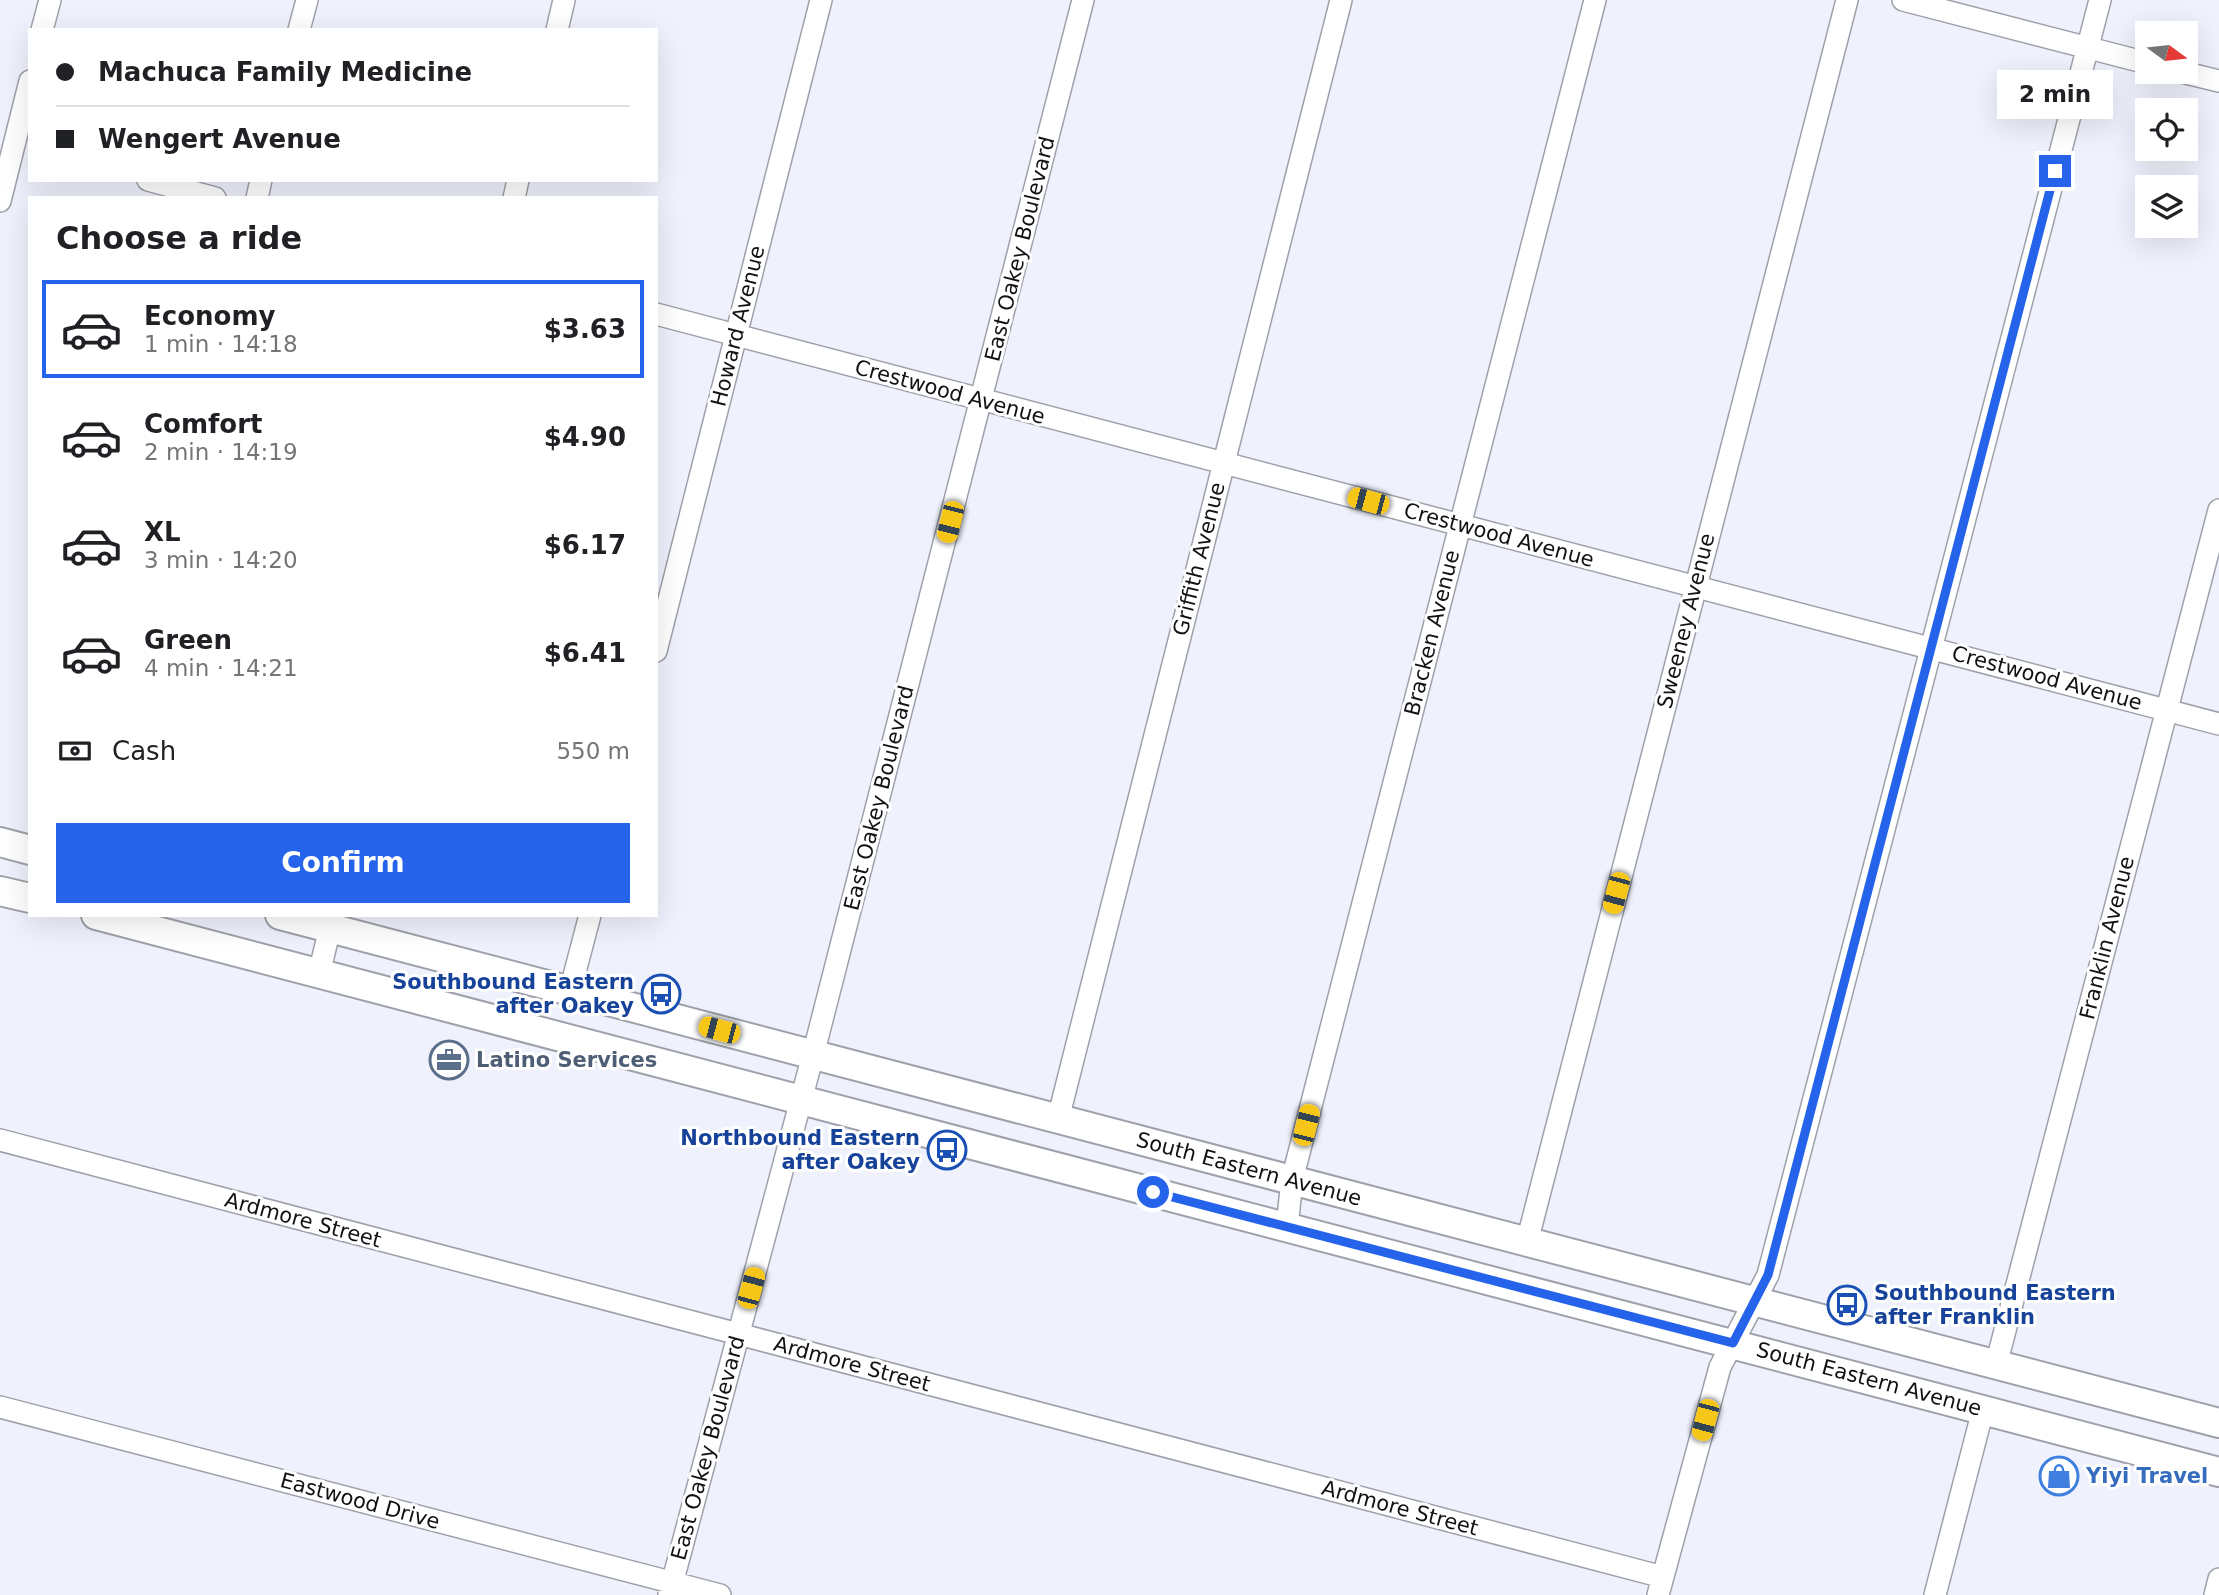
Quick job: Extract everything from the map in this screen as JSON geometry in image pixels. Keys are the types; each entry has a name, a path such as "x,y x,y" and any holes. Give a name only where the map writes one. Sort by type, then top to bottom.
{"main road":[{"path":"0,842 28,849"},
{"path":"0,891 28,898"},
{"name":"South Eastern Avenue","path":"104,917 2219,1472"},
{"name":"South Eastern Avenue","path":"295,917 331,922 570,991 2219,1423"}],"street":[{"path":"43,28 50,0"},
{"path":"300,28 307,0"},
{"path":"557,28 564,0"},
{"name":"Howard Avenue","path":"658,643 821,0"},
{"name":"East Oakey Boulevard","path":"671,1589 813,1055 1083,0"},
{"name":"Griffith Avenue","path":"1058,1119 1341,0"},
{"name":"Bracken Avenue","path":"1287,1227 1292,1180 1595,0"},
{"name":"Sweeney Avenue","path":"1527,1242 1847,0"},
{"path":"1903,0 2135,60"},
{"path":"1661,1586 1720,1367 1771,1265 2100,0"},
{"path":"2198,76 2219,81"},
{"path":"0,201 28,90"},
{"path":"155,182 208,196"},
{"name":"Crestwood Avenue","path":"658,315 2219,724"},
{"name":"Franklin Avenue","path":"1996,1365 2219,510"},
{"path":"570,991 589,917"},
{"path":"319,974 331,922"},
{"name":"Ardmore Street","path":"0,1140 738,1334 1661,1586"},
{"name":"Eastwood Drive","path":"0,1407 671,1589 720,1595"},
{"path":"1935,1595 1983,1409"},
{"path":"2215,1595 2219,1579"}],"place":[{"name":"Southbound Eastern after Oakey","path":"661,994"},
{"name":"Latino Services","path":"449,1060"},
{"name":"Northbound Eastern after Oakey","path":"947,1150"},
{"name":"Southbound Eastern after Franklin","path":"1847,1305"},
{"name":"Yiyi Travel","path":"2059,1476"}],"route":[{"path":"1153,1192 1733,1343 1768,1275 2055,171"}]}
